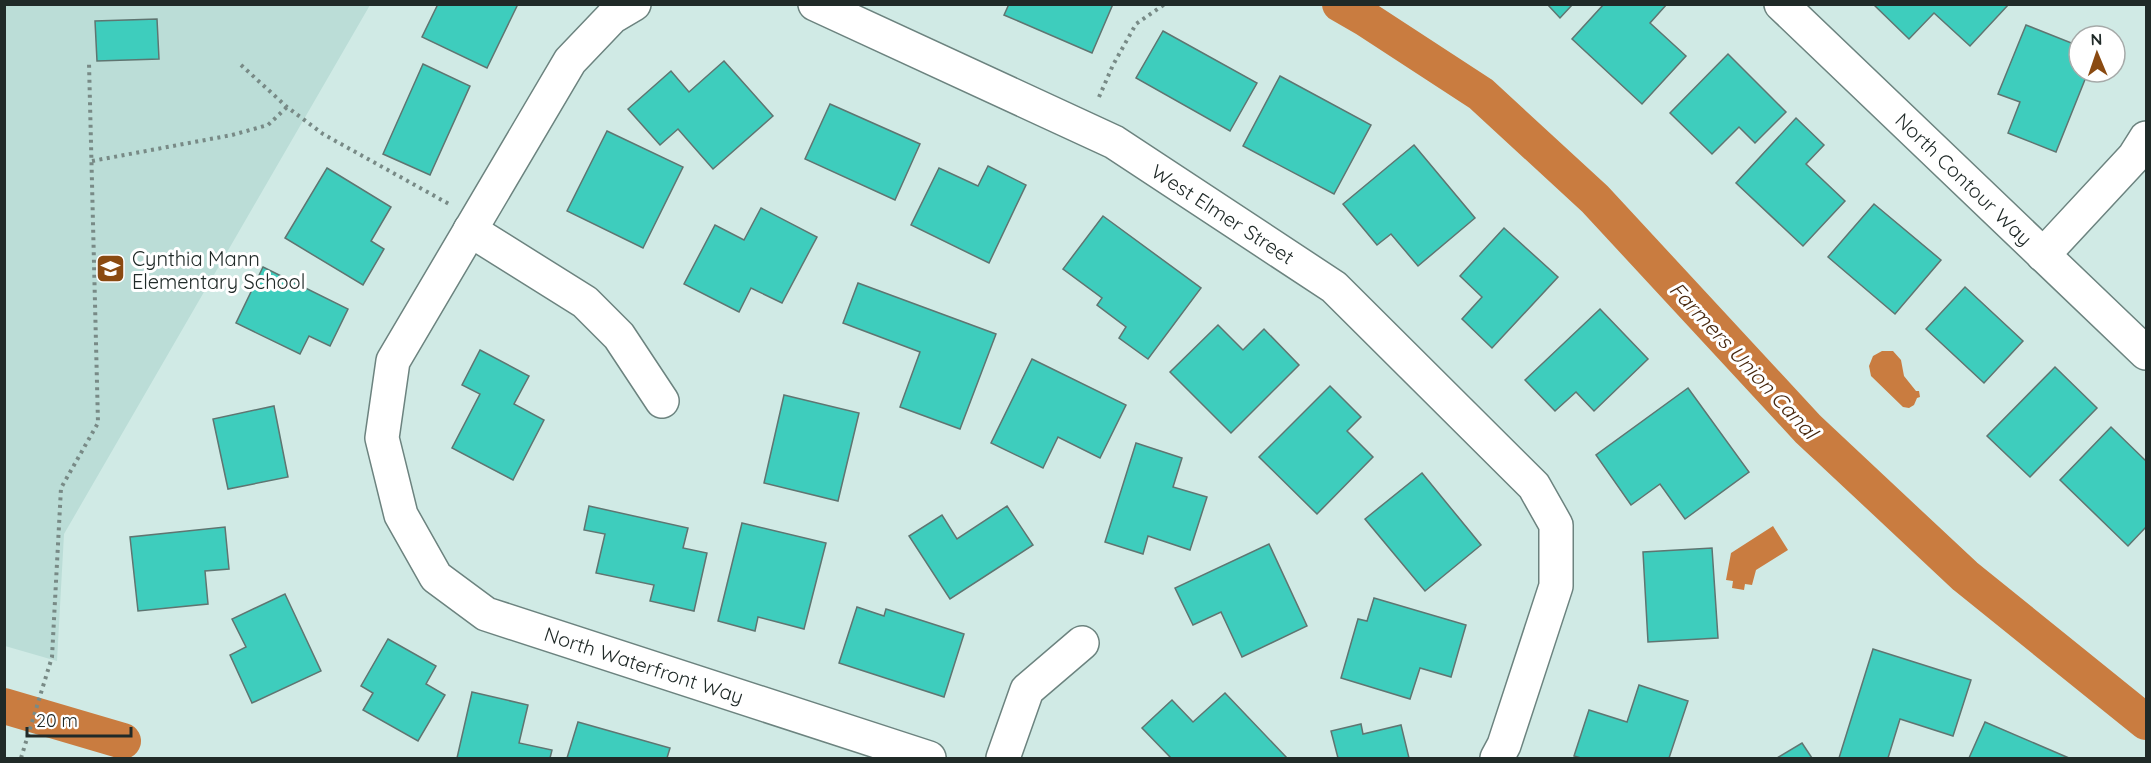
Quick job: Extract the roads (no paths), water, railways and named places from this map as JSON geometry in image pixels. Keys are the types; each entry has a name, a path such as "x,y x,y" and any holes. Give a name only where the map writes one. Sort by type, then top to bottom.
{"street":[{"name":"North Waterfront Way","path":"634,4 612,17 570,61 461,217 393,361 382,438 401,515 436,577 486,614 929,759"},
{"name":"West Elmer Street","path":"815,4 1114,142 1334,287 1534,486 1556,525 1556,586 1504,745 1497,759"},
{"name":"North Contour Way","path":"1781,4 2146,353"},
{"path":"2043,255 2134,158 2146,138"},
{"path":"461,217 585,302 619,336 662,401"},
{"path":"1003,759 1028,690 1082,643"}],"waterway":[{"name":"Farmers Union Canal","path":"1340,4 1481,94 1595,199 1808,429 1965,576 2146,722"},
{"path":"4,706 123,741"}],"place":[{"name":"Cynthia Mann Elementary School","path":"111,269"}]}
